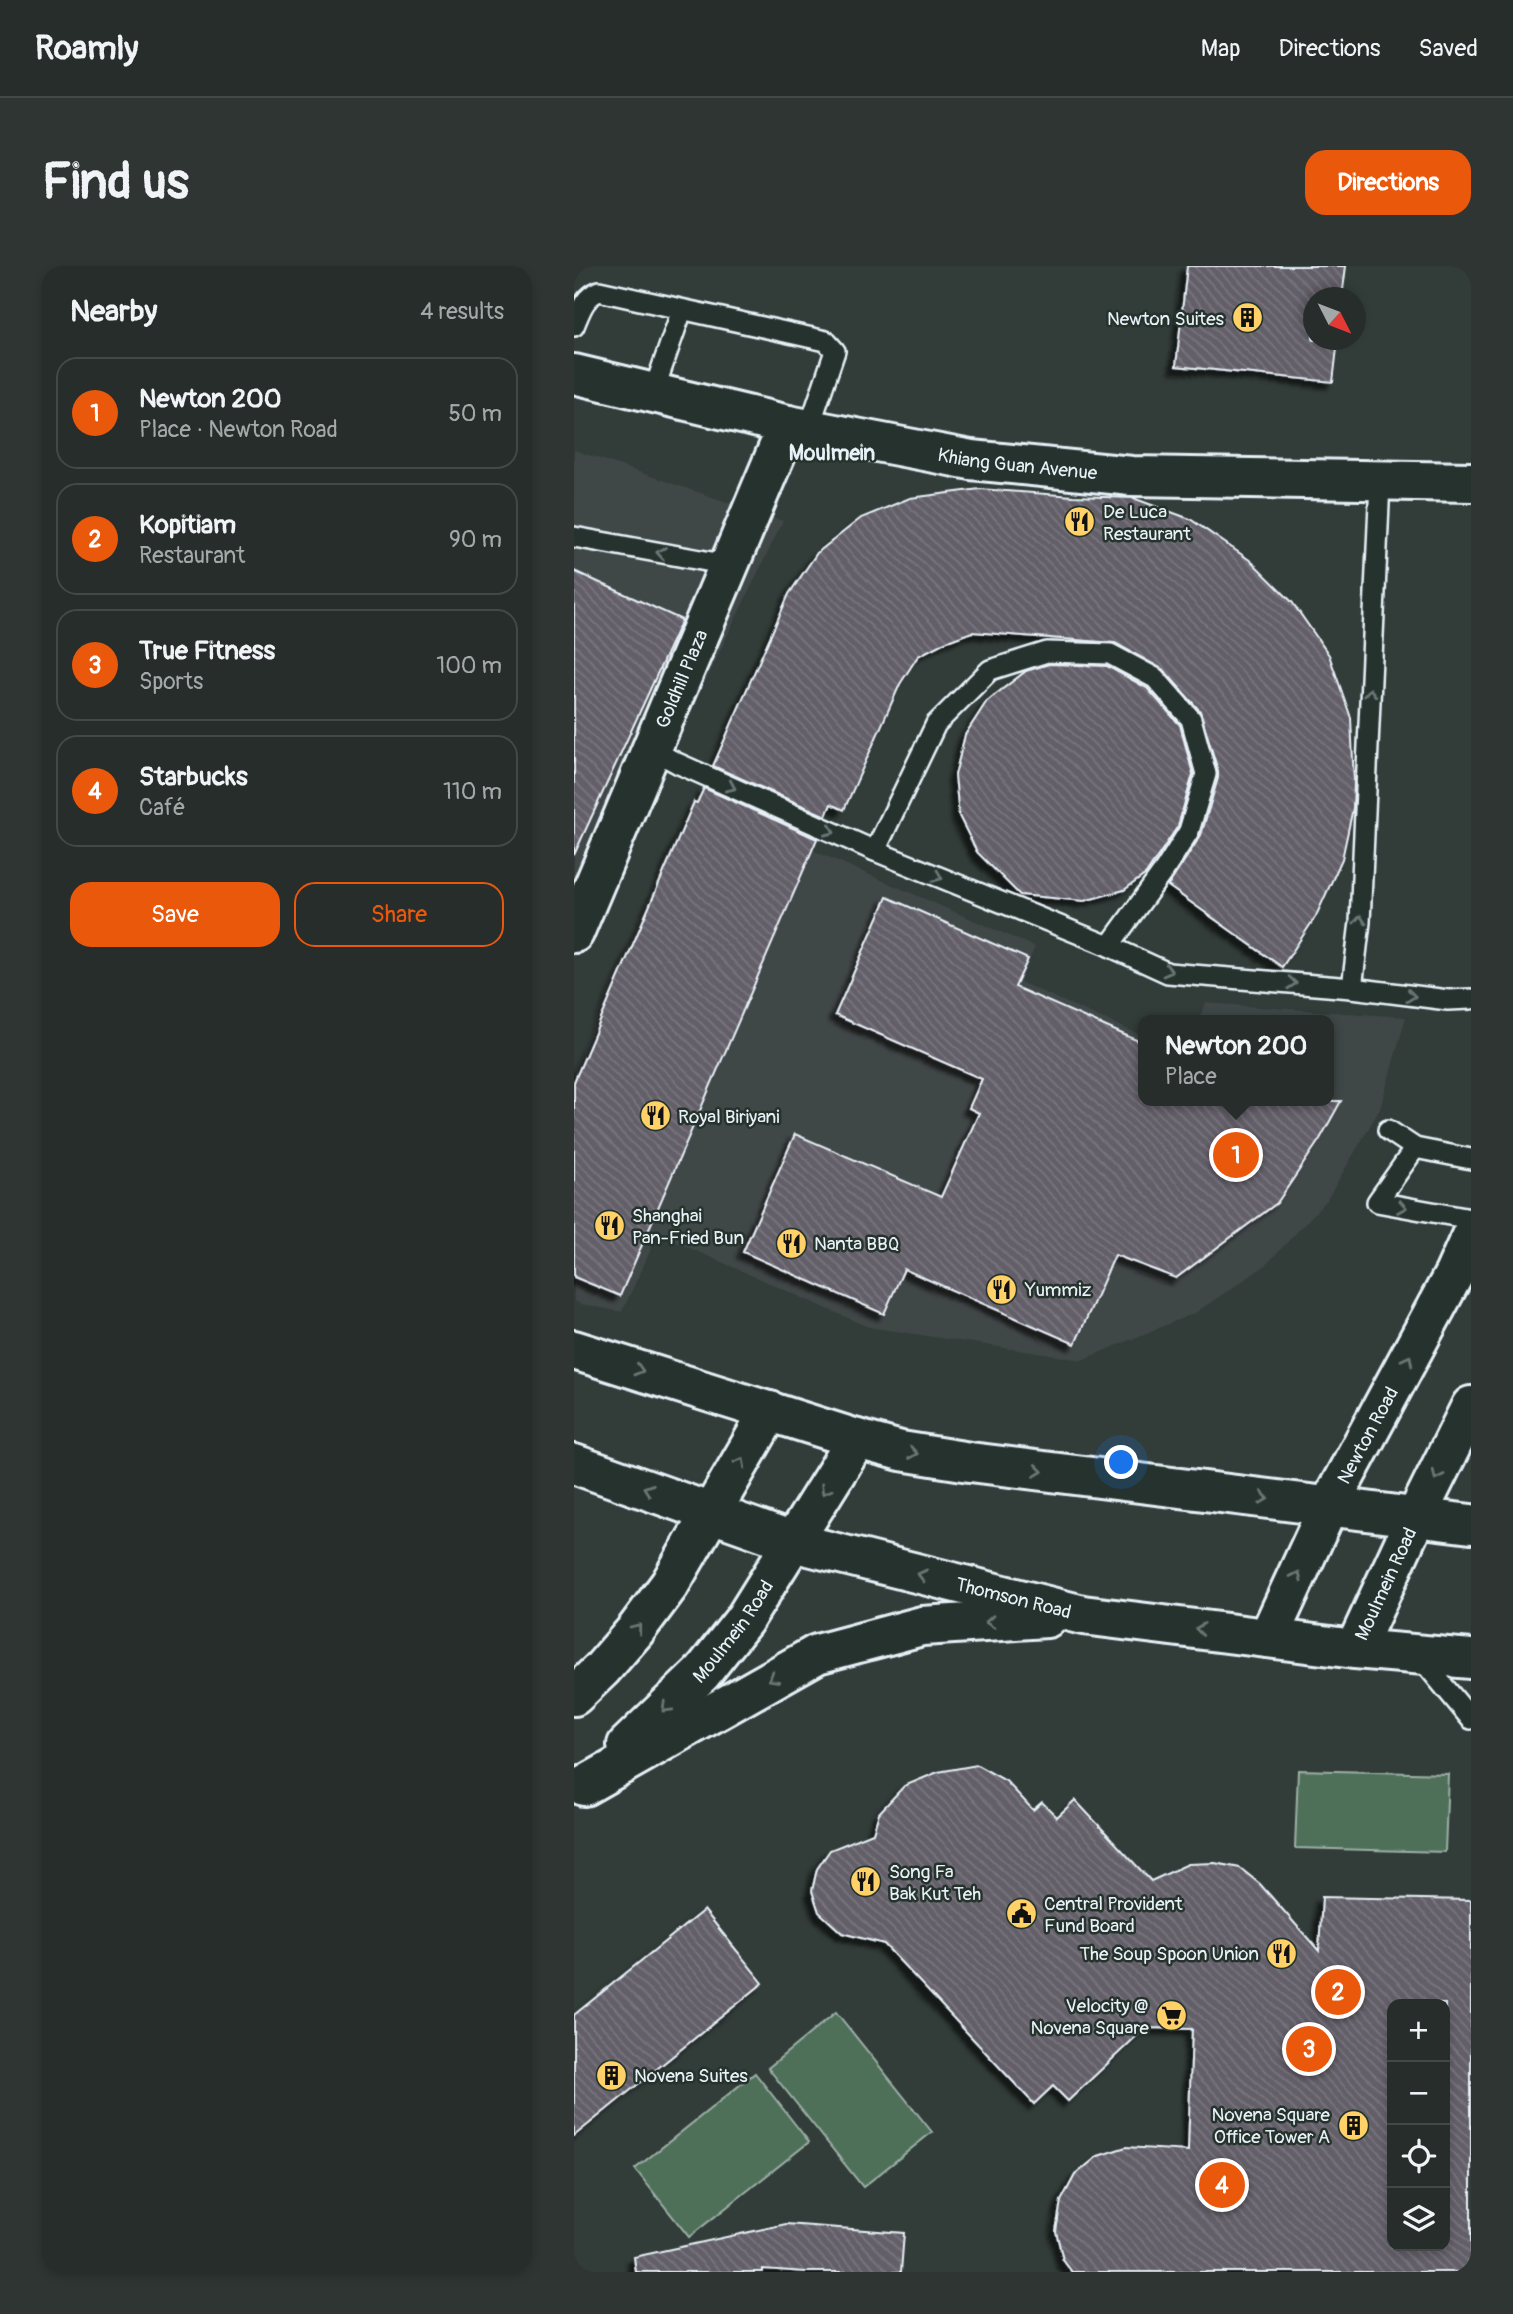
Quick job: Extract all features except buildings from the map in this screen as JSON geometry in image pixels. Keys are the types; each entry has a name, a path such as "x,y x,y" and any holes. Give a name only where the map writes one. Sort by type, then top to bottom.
{"main road":[{"name":"Khiang Guan Avenue","path":"574,374 798,426 971,460 1132,476 1471,482"},
{"name":"Goldhill Plaza","path":"574,933 728,565 798,426"},
{"name":"Newton Road","path":"1268,1638 1329,1506 1454,1274 1471,1236"},
{"path":"574,1350 901,1451 970,1462 1471,1524"},
{"path":"1415,1518 1471,1406"},
{"path":"574,1696 635,1631 670,1584 770,1411"},
{"name":"Moulmein Road","path":"579,1790 702,1673 744,1620 857,1439"},
{"name":"Thomson Road","path":"574,1464 793,1542 1083,1615 1355,1649 1471,1660"},
{"name":"Moulmein Road","path":"1355,1649 1415,1518"},
{"path":"579,1790 817,1654 922,1626 1083,1615"}],"lane":[{"path":"574,326 586,300 599,291 826,341 835,352 798,426"},
{"path":"653,393 682,310"},
{"path":"1352,988 1360,922 1380,482"},
{"path":"574,537 728,565"},
{"path":"875,851 936,724 990,670 1047,652 1110,654 1156,678 1191,719 1206,774 1189,831 1165,870 1109,947"},
{"path":"652,749 677,763 875,851 1168,973 1352,988 1448,1000 1471,999"},
{"path":"1388,1129 1415,1148 1471,1159"},
{"path":"1415,1148 1377,1202 1471,1219"},
{"path":"1418,1655 1471,1718"}],"shaded area":[{"path":"574,450 783,521 574,953"},
{"path":"693,798 1035,947 1020,982 1138,1034 1138,1106 1334,1106 1334,1015 1200,1015 1206,1003 1406,1017 1380,1109 1327,1200 1265,1266 1195,1313 1082,1360 868,1327 658,1234 622,1312 574,1301 574,1069"}],"green space":[{"path":"1298,1770 1448,1774 1445,1852 1295,1848"},
{"path":"836,2012 932,2132 863,2187 768,2068"},
{"path":"755,2073 809,2142 689,2237 635,2169"}],"place":[{"name":"Newton Suites","path":"1247,318"},
{"name":"De Luca Restaurant","path":"1080,522"},
{"name":"Royal Biriyani","path":"655,1116"},
{"name":"Newton 200","path":"1236,1155"},
{"name":"Shanghai Pan-Fried Bun","path":"609,1226"},
{"name":"Nanta BBQ","path":"791,1243"},
{"name":"Yummiz","path":"1002,1289"},
{"name":"Song Fa Bak Kut Teh","path":"866,1882"},
{"name":"Central Provident Fund Board","path":"1021,1914"},
{"name":"The Soup Spoon Union","path":"1282,1953"},
{"name":"Kopitiam","path":"1338,1992"},
{"name":"Velocity @ Novena Square","path":"1172,2016"},
{"name":"True Fitness","path":"1309,2049"},
{"name":"Novena Suites","path":"611,2075"},
{"name":"Novena Square Office Tower A","path":"1353,2125"},
{"name":"Starbucks","path":"1222,2185"}],"district":[{"name":"Moulmein","path":"832,453"}]}
